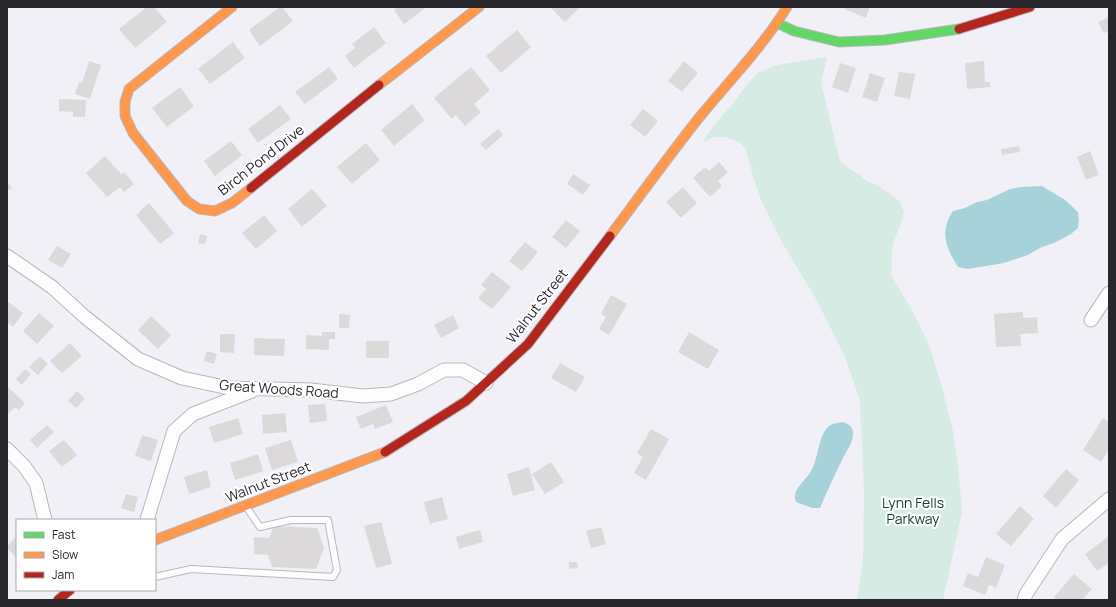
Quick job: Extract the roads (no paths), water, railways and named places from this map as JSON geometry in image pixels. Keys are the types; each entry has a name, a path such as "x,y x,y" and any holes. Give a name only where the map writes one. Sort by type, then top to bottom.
{"street":[{"name":"Birch Pond Drive","path":"232,7 129,89 125,102 125,116 133,133 187,201 199,209 215,211 232,203 347,110 479,7"},
{"name":"Walnut Street","path":"156,540 387,452 466,402 528,344 698,119 758,48 787,7"},
{"path":"777,23 794,32 839,42 885,40 957,29 1030,7"},
{"name":"Great Woods Road","path":"7,256 52,287 85,317 138,359 182,378 229,388 311,390 363,396 391,394 418,384 444,370 463,370 486,383"},
{"path":"1091,320 1109,293"},
{"path":"147,519 174,431 193,414 260,389"},
{"path":"7,448 24,466 36,483 44,519"},
{"path":"1024,600 1026,594 1062,539 1109,499"},
{"path":"58,600 69,591"}],"lane":[{"path":"156,577 191,569 333,577 337,570 328,520 291,520 260,526 245,506"}],"water":[{"path":"1042,186 1065,200 1078,212 1078,228 1071,234 1056,242 1040,248 1028,255 1004,263 968,269 958,267 947,246 945,233 946,226 953,211 987,200 1010,189"},
{"path":"843,422 852,428 852,439 820,508 812,508 796,502 795,494 813,467 824,432 831,425"}],"park label":[{"name":"Lynn Fells Parkway","path":"913,512"}]}
